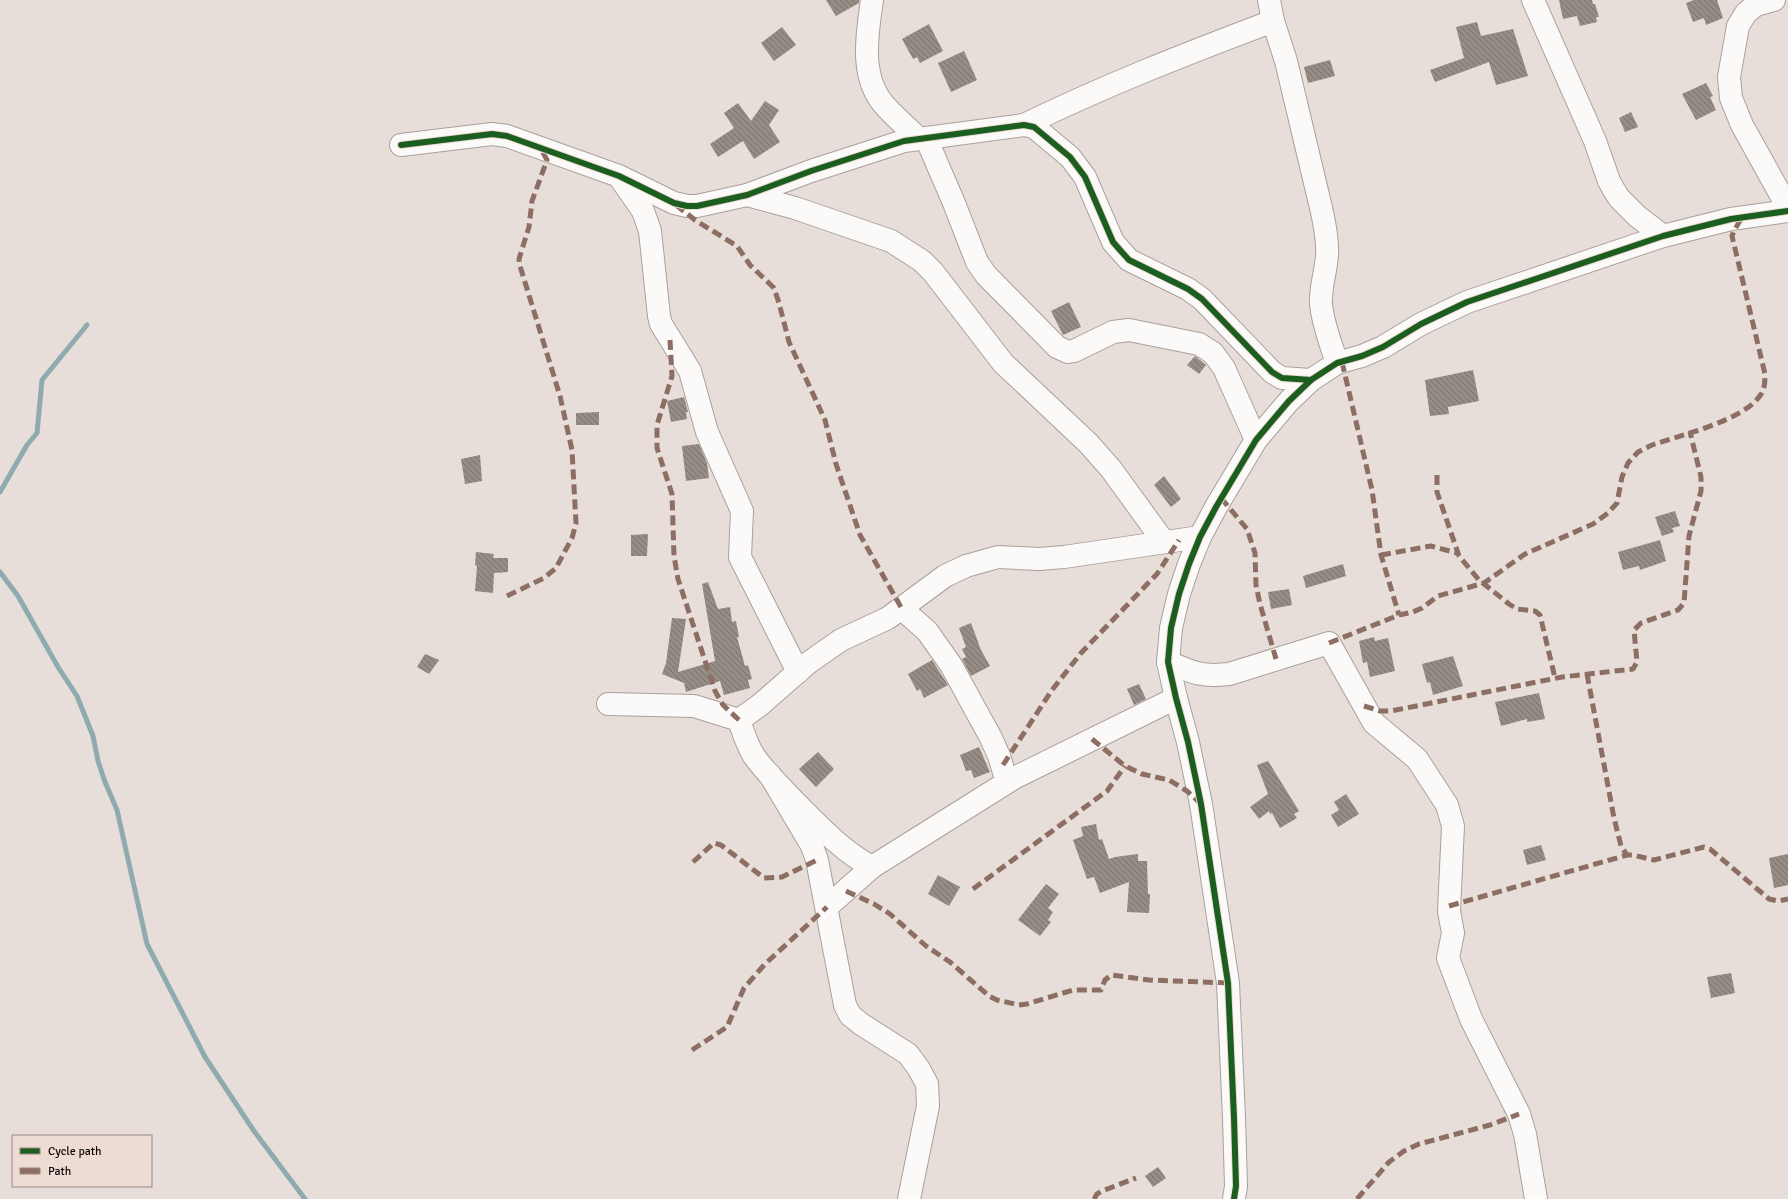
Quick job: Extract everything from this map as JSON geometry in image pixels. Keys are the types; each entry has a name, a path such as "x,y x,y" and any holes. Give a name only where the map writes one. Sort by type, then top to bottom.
{"street":[{"path":"872,0 866,51 870,74 875,90 885,106 923,138 977,262 986,275 1057,347 1068,352 1074,351 1113,332 1129,330 1199,344 1213,353 1224,368 1256,440"},
{"path":"1269,0 1273,21 1286,61 1327,236 1327,255 1321,288 1321,304 1326,330 1337,363"},
{"path":"1533,0 1595,141 1609,181 1619,198 1637,216 1663,236"},
{"path":"1234,1199 1236,1186 1228,983 1201,804 1188,742 1168,662 1172,628 1179,594 1200,537 1256,440 1289,401 1311,380 1337,363 1362,356 1383,347 1420,324 1468,302 1663,236 1731,219 1788,210 1742,125 1731,98 1729,77 1738,26 1746,13 1756,5 1774,0"},
{"path":"401,145 492,134 514,139 619,176 674,203 687,206 697,206 747,195 811,171 904,141 1024,125 1088,94 1130,76 1273,21"},
{"path":"1024,125 1034,127 1070,157 1085,177 1113,242 1130,260 1188,289 1202,299 1272,372 1282,378 1311,380"},
{"path":"619,176 647,219 650,232 658,316 661,324 690,371 706,432 742,511 740,557 798,672"},
{"path":"747,195 795,208 891,241 922,261 933,272 1003,363 1088,443 1111,468 1164,542"},
{"path":"739,720 760,705 798,672 841,640 888,618 945,576 983,560 998,557 1039,559 1064,557 1200,537"},
{"path":"902,609 928,631 951,665 994,744 1003,765 1007,782"},
{"path":"1168,662 1196,674 1212,676 1229,674 1329,643 1374,723 1417,759 1447,805 1452,821 1449,911 1453,933 1449,951 1449,963 1471,1019 1519,1114 1525,1134 1536,1199"},
{"path":"827,907 872,867 1007,782 1176,698"},
{"path":"608,704 686,705 739,720"},
{"path":"739,720 754,757 770,775 840,846 858,860 872,867"},
{"path":"770,775 812,846 817,860 842,992 845,1005 850,1015 861,1024 908,1054 919,1069 927,1084 928,1106 909,1199"}],"building":[{"path":"826,0 859,0 859,3 836,16"},
{"path":"1559,0 1592,0 1593,4 1595,4 1599,17 1596,17 1597,22 1580,26 1577,16 1563,19"},
{"path":"1694,0 1717,0 1723,18 1706,25 1704,18 1693,22 1686,3"},
{"path":"1477,22 1481,36 1513,29 1528,76 1496,85 1489,62 1435,82 1430,70 1464,58 1456,27"},
{"path":"929,24 943,51 920,63 917,57 913,59 902,39"},
{"path":"782,27 796,45 774,61 761,43"},
{"path":"964,51 977,80 951,92 938,63"},
{"path":"1330,60 1335,76 1308,83 1304,67"},
{"path":"1706,83 1713,96 1710,97 1716,110 1696,120 1682,94"},
{"path":"765,101 779,110 769,125 780,142 754,159 743,141 718,157 710,144 734,128 724,113 738,103 751,121"},
{"path":"1631,112 1638,127 1625,132 1619,118"},
{"path":"1069,302 1081,327 1063,335 1051,311"},
{"path":"1195,356 1206,365 1199,374 1187,365"},
{"path":"1473,370 1479,401 1448,407 1449,414 1430,416 1425,380"},
{"path":"684,397 688,412 686,412 687,419 671,422 667,401"},
{"path":"599,412 599,425 576,425 576,413"},
{"path":"699,444 707,463 709,478 686,481 682,446"},
{"path":"480,455 482,481 465,484 461,459"},
{"path":"1164,476 1181,499 1171,507 1154,485"},
{"path":"1675,511 1680,526 1672,528 1674,532 1662,536 1655,517"},
{"path":"648,534 647,556 631,556 631,535"},
{"path":"1660,540 1666,561 1640,570 1639,566 1623,570 1618,552"},
{"path":"476,552 494,554 493,558 508,558 508,572 494,573 493,593 475,591 477,566 475,565"},
{"path":"1343,564 1346,576 1306,588 1303,576"},
{"path":"708,582 718,609 730,607 732,622 736,621 739,637 737,637 745,666 748,665 752,679 748,680 750,688 724,695 720,681 686,692 684,683 662,674 666,663 672,618 686,619 678,672 715,661 702,584"},
{"path":"1289,589 1292,605 1271,609 1268,592"},
{"path":"971,623 981,650 990,666 971,676 962,659 966,657 962,649 966,647 959,628"},
{"path":"1374,637 1375,641 1388,638 1395,671 1370,677 1367,662 1363,663 1359,641"},
{"path":"425,654 439,660 429,674 417,667"},
{"path":"1453,656 1463,686 1433,695 1430,682 1427,683 1422,664"},
{"path":"932,660 948,685 924,698 920,689 917,691 908,674"},
{"path":"1139,684 1146,699 1134,705 1127,689"},
{"path":"1539,693 1545,719 1527,722 1527,719 1501,726 1495,702"},
{"path":"979,747 990,772 974,778 971,770 966,771 960,755"},
{"path":"818,752 834,769 816,787 799,769"},
{"path":"1268,761 1299,811 1294,814 1297,818 1280,828 1272,813 1270,814 1269,811 1259,819 1250,807 1268,794 1257,765"},
{"path":"1346,794 1359,814 1338,827 1331,815 1339,810 1334,802"},
{"path":"1096,824 1099,840 1102,839 1109,859 1138,854 1138,861 1147,861 1148,894 1150,894 1149,913 1127,912 1129,882 1100,893 1094,877 1087,879 1073,840 1083,836 1081,827"},
{"path":"1541,845 1546,860 1527,865 1523,850"},
{"path":"1788,854 1788,885 1774,888 1769,858"},
{"path":"938,875 960,887 949,906 928,894"},
{"path":"1046,884 1059,894 1048,908 1053,912 1048,920 1051,922 1040,936 1018,920"},
{"path":"1731,973 1735,993 1711,998 1707,977"},
{"path":"1158,1167 1166,1178 1153,1187 1145,1176"}],"waterway":[{"path":"0,492 27,445 37,433 42,380 87,325"},
{"path":"0,572 18,596 58,667 77,696 93,736 98,761 117,810 147,944 205,1057 254,1131 305,1199"}],"marked path":[{"path":"507,596 544,578 556,568 572,538 576,523 572,450 560,396 519,259 529,227 532,201 547,160 541,149"},
{"path":"676,205 695,220 737,246 750,265 774,288 789,342 825,420 836,464 860,535 902,609"},
{"path":"1329,643 1399,615 1413,612 1422,608 1438,596 1484,583 1525,554 1593,524 1608,513 1617,503 1622,477 1628,463 1638,452 1652,445 1694,432 1725,420 1750,406 1759,397 1764,389 1765,374 1732,236 1742,217"},
{"path":"670,340 672,376 657,425 657,448 672,494 674,556 678,579 715,691 723,705 739,720"},
{"path":"1342,362 1372,490 1381,555 1399,615"},
{"path":"1364,706 1380,711 1391,711 1562,677 1633,669 1637,662 1634,630 1641,623 1678,610 1684,603 1689,536 1701,491 1701,477 1690,432"},
{"path":"1437,475 1437,492 1459,556 1479,580 1509,604 1517,609 1535,611 1540,615 1555,678"},
{"path":"1221,498 1247,529 1255,553 1256,585 1260,604 1276,659"},
{"path":"1003,765 1052,690 1081,653 1157,574 1179,540"},
{"path":"1381,555 1431,546 1457,553"},
{"path":"1587,674 1614,818 1621,846 1627,855"},
{"path":"1092,739 1125,766 1142,774 1169,780 1187,791 1200,803"},
{"path":"973,889 1107,791 1125,766"},
{"path":"693,862 714,843 721,845 764,878 782,877 817,860"},
{"path":"1449,906 1627,855 1654,860 1704,847 1710,849 1769,899 1778,901 1788,899"},
{"path":"846,891 874,904 890,914 926,946 950,962 989,996 997,1000 1019,1005 1073,990 1101,990 1105,980 1111,975 1149,980 1228,983"},
{"path":"692,1050 727,1027 744,988 765,964 827,907"},
{"path":"1357,1199 1389,1162 1404,1151 1419,1144 1490,1125 1519,1114"},
{"path":"1094,1199 1097,1194 1102,1191 1136,1178"}],"cycle path":[{"path":"401,145 492,134 507,136 619,176 674,203 687,206 697,206 747,195 811,171 904,141 1024,125 1034,127 1070,157 1085,177 1113,242 1129,260 1188,289 1202,299 1272,372 1282,378 1311,380"},
{"path":"1234,1199 1236,1186 1228,983 1201,804 1188,742 1168,662 1171,628 1179,594 1200,537 1216,507 1256,440 1289,401 1311,380 1337,363 1362,356 1383,347 1421,324 1467,302 1663,236 1731,219 1788,211"}]}
